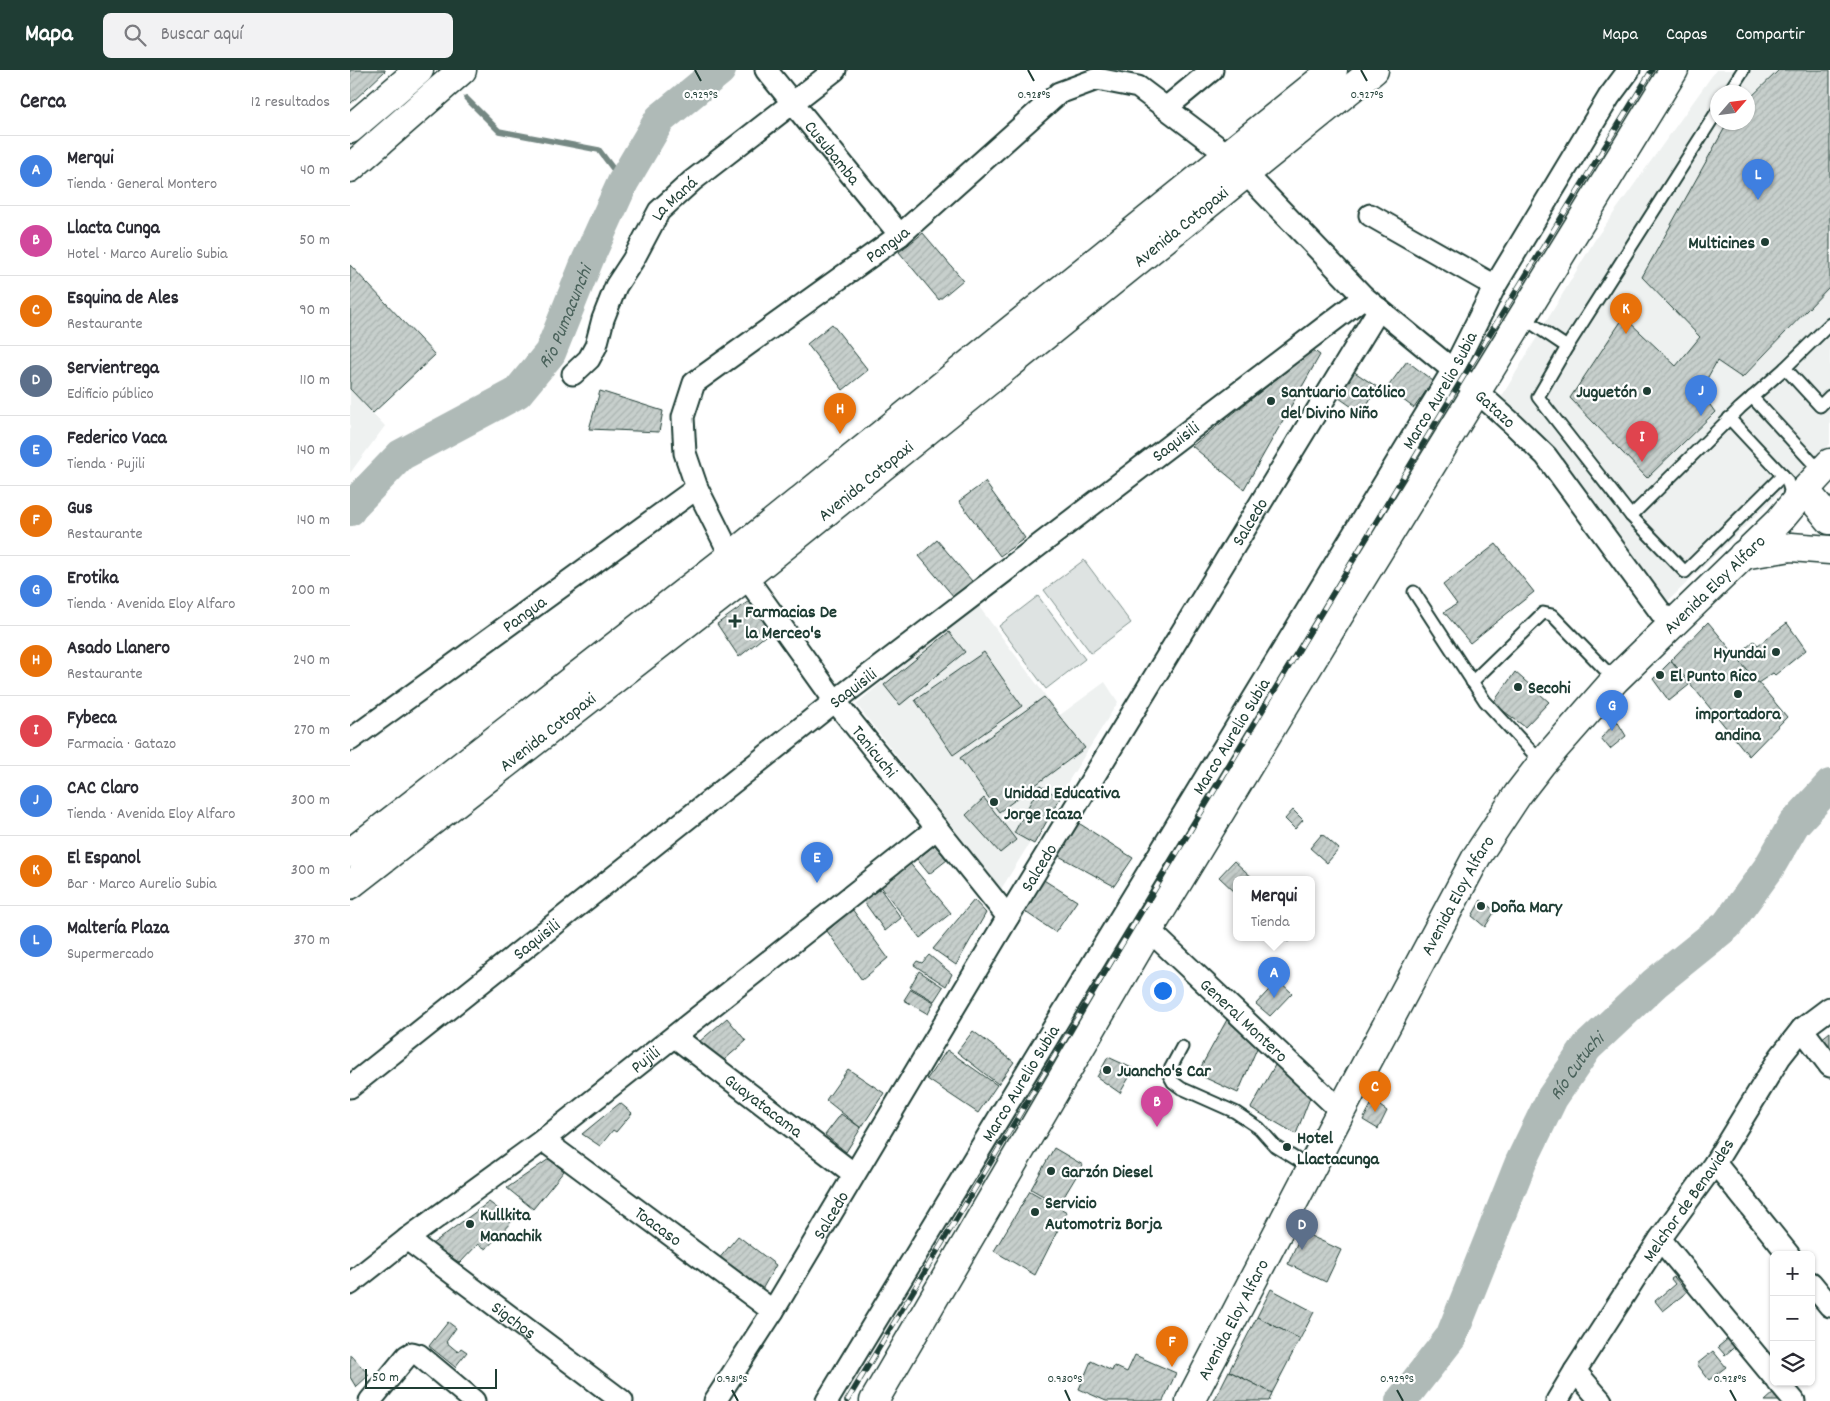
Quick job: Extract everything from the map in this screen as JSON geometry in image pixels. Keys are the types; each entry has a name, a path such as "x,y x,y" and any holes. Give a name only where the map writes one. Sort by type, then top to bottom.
{"main road":[{"path":"350,129 419,70"},
{"path":"350,168 462,70"},
{"name":"Avenida Cotopaxi","path":"1237,164 1333,70"},
{"name":"Avenida Cotopaxi","path":"350,885 739,566 1237,164 1374,70"},
{"name":"Marco Aurelio Subia","path":"874,1401 1149,930 1674,70"},
{"path":"1814,477 1830,520"},
{"name":"Avenida Eloy Alfaro","path":"1190,1401 1341,1110 1477,856 1518,794 1542,763 1615,680 1779,521 1814,477"},
{"path":"1743,555 1791,547 1830,550"},
{"name":"Avenida Cotopaxi","path":"350,853 739,566"}],"street":[{"name":"Cusubamba","path":"766,70 900,235"},
{"name":"La Maná","path":"573,374 589,359 596,346 603,319 616,286 633,260 659,211 787,97 835,70"},
{"path":"1166,108 1212,70"},
{"name":"Marco Aurelio Subia","path":"828,1401 1453,370 1495,286 1609,96 1629,70"},
{"name":"Pangua","path":"739,566 697,488 685,453 683,417 694,383 900,235 1059,93 1097,79 1138,87 1237,164"},
{"name":"Gatazo","path":"1237,164 1371,303 1453,370 1546,456 1670,625"},
{"path":"1370,215 1495,286"},
{"name":"Saquisili","path":"350,1087 835,700 1371,303"},
{"name":"Salcedo","path":"715,1401 773,1311 1371,303"},
{"name":"Pangua","path":"350,740 697,488"},
{"name":"Tanicuchi","path":"739,566 835,700 1008,917"},
{"name":"Pujili","path":"350,1284 407,1239 543,1140 936,828"},
{"name":"General Montero","path":"1149,930 1341,1110"},
{"name":"Melchor de Benavides","path":"1557,1401 1660,1239 1715,1163 1780,1057 1802,1029 1830,1008"},
{"path":"1802,1029 1830,1066"},
{"name":"Guayatacama","path":"675,1037 854,1174"},
{"name":"Toacaso","path":"543,1140 773,1311"},
{"path":"1715,1163 1786,1251"},
{"name":"Sigchos","path":"407,1239 622,1401"},
{"path":"1660,1239 1770,1372"},
{"path":"1815,1288 1830,1306"},
{"path":"370,1401 406,1356 412,1353 419,1355 474,1401"},
{"path":"1575,1371 1601,1401"},
{"path":"1781,1386 1794,1401"}],"lane":[{"path":"1733,85 1743,70"},
{"path":"1710,123 1567,347 1538,397 1631,516 1685,572 1814,477"},
{"path":"1522,317 1567,347"},
{"path":"1631,516 1729,418 1785,368 1830,324"},
{"path":"1785,368 1820,406 1830,396"},
{"path":"1752,397 1814,477"},
{"path":"1729,418 1814,477"},
{"path":"1414,592 1485,701 1542,763"},
{"path":"1472,682 1543,612 1552,616 1615,680"},
{"path":"1182,1047 1168,1074 1173,1082 1181,1088 1235,1112 1259,1128 1275,1146 1311,1168"}],"shaded area":[{"path":"1716,70 1830,70 1830,444 1668,601 1653,591 1589,498 1502,396 1596,238"},
{"path":"350,390 385,426 350,473"},
{"path":"1084,560 1131,623 1091,653 1044,590"},
{"path":"1038,596 1085,659 1046,689 999,626"},
{"name":"Unidad Educativa Jorge Icaza","path":"977,604 1060,715 1105,682 1118,702 1001,889 856,704"}],"building":[{"path":"350,70 385,70 385,71 350,104"},
{"path":"1779,70 1830,70 1830,288 1742,378 1717,361 1700,391 1715,412 1647,478 1570,398 1624,317 1676,366 1700,337 1642,277 1724,130 1755,130 1755,93"},
{"path":"923,233 963,280 939,300 899,252"},
{"path":"350,265 435,355 373,413 350,389"},
{"path":"832,324 868,370 843,390 807,344"},
{"name":"Santuario Católico del Divino Niño","path":"1313,350 1320,355 1244,489 1192,446"},
{"path":"1407,361 1433,381 1414,408 1387,388"},
{"path":"1350,369 1377,387 1362,414 1332,393"},
{"path":"600,391 663,411 659,432 589,429"},
{"path":"985,482 1025,538 1000,556 959,501"},
{"path":"937,540 972,581 954,597 919,556"},
{"path":"1496,544 1534,592 1470,643 1444,612 1457,604 1443,585"},
{"path":"749,601 771,631 739,657 717,624"},
{"path":"1708,622 1787,717 1749,756 1671,660"},
{"path":"1787,623 1806,650 1775,675 1773,673 1758,683 1736,657 1754,641 1758,645"},
{"path":"949,632 965,652 900,705 884,685"},
{"path":"984,652 1022,706 953,755 915,700"},
{"path":"1671,661 1689,685 1669,701 1653,679"},
{"name":"Secohi","path":"1515,672 1549,702 1525,727 1493,703"},
{"path":"1044,697 1085,748 999,812 960,758"},
{"path":"1617,721 1626,736 1610,749 1601,738"},
{"path":"1040,785 1060,798 1034,844 1014,833"},
{"path":"984,798 1016,840 1000,853 966,815"},
{"path":"1293,810 1303,820 1295,829 1285,819"},
{"path":"1077,822 1133,858 1114,886 1057,855"},
{"path":"1322,834 1339,849 1327,863 1310,848"},
{"path":"935,845 947,860 929,874 917,859"},
{"path":"908,861 951,913 920,938 879,884"},
{"path":"1234,861 1251,876 1233,876 1233,890 1219,877"},
{"path":"1039,877 1077,901 1055,932 1021,909"},
{"path":"879,887 901,918 885,931 862,899"},
{"path":"974,900 986,913 956,965 933,949"},
{"path":"1481,900 1495,911 1485,927 1472,916"},
{"path":"852,909 888,958 862,980 827,931"},
{"path":"929,955 952,974 946,986 914,965 917,961 922,963"},
{"path":"919,971 943,987 934,1001 910,987"},
{"path":"1278,980 1292,993 1270,1016 1256,1004"},
{"path":"911,989 934,1002 928,1014 904,1000"},
{"path":"1229,1016 1260,1041 1238,1093 1197,1074"},
{"path":"727,1018 746,1041 724,1060 699,1042"},
{"path":"973,1031 1014,1062 998,1084 957,1052"},
{"path":"1830,1032 1830,1060 1816,1043"},
{"path":"947,1050 997,1085 978,1113 927,1079"},
{"path":"1108,1057 1134,1069 1120,1093 1097,1077"},
{"path":"1279,1058 1313,1090 1296,1134 1251,1108"},
{"path":"848,1069 884,1093 861,1128 826,1100"},
{"path":"1373,1101 1387,1111 1378,1129 1363,1120"},
{"path":"620,1103 632,1113 616,1132 613,1130 600,1146 582,1134"},
{"path":"841,1114 861,1128 846,1152 825,1135"},
{"path":"1054,1148 1083,1165 1059,1205 1031,1189"},
{"path":"549,1159 564,1171 533,1209 507,1188"},
{"path":"1030,1191 1067,1212 1035,1275 994,1251"},
{"path":"489,1202 513,1220 486,1249 478,1244 460,1263 432,1244"},
{"path":"1302,1232 1341,1250 1326,1282 1288,1264"},
{"path":"738,1236 776,1265 760,1293 718,1260"},
{"path":"1674,1277 1687,1292 1663,1311 1655,1301 1675,1284 1671,1279"},
{"path":"1271,1289 1314,1312 1300,1339 1257,1317"},
{"path":"1257,1317 1300,1339 1272,1393 1229,1371"},
{"path":"448,1322 456,1328 446,1342 458,1352 461,1348 467,1352 455,1367 429,1346"},
{"path":"1731,1336 1738,1344 1725,1355 1718,1347"},
{"path":"1713,1351 1726,1367 1709,1380 1697,1364"},
{"path":"350,1354 369,1375 356,1387 350,1377"},
{"path":"1135,1355 1176,1373 1163,1401 1106,1401 1079,1389 1091,1361 1112,1371 1114,1366 1127,1372"},
{"path":"1229,1371 1272,1393 1269,1401 1214,1401"},
{"path":"1775,1392 1782,1401 1765,1401"}],"waterway":[{"name":"Rio Pumacunchi","path":"350,510 401,455 517,393 550,353 588,259 623,182 660,119 720,70"},
{"path":"466,98 499,131 599,150 623,182"},
{"name":"Río Cutuchi","path":"1401,1401 1451,1337 1521,1162 1552,1098 1587,1047 1655,983 1727,925 1768,869 1794,824 1830,785"}],"railway":[{"path":"847,1401 1462,379 1652,70"}],"place":[{"name":"Maltería Plaza","path":"1758,200"},
{"name":"Multicines","path":"1765,242"},
{"name":"El Espanol","path":"1626,334"},
{"name":"Juguetón","path":"1647,391"},
{"name":"Santuario Católico del Divino Niño","path":"1271,401"},
{"name":"CAC Claro","path":"1701,416"},
{"name":"Asado Llanero","path":"840,434"},
{"name":"Fybeca","path":"1642,462"},
{"name":"Farmacias De la Merceo's","path":"735,621"},
{"name":"Hyundai","path":"1776,652"},
{"name":"El Punto Rico","path":"1660,675"},
{"name":"Secohi","path":"1518,687"},
{"name":"importadora andina","path":"1738,694"},
{"name":"Erotika","path":"1612,731"},
{"name":"Unidad Educativa Jorge Icaza","path":"994,802"},
{"name":"Federico Vaca","path":"817,883"},
{"name":"Doña Mary","path":"1481,906"},
{"name":"Merqui","path":"1274,998"},
{"name":"Juancho's Car","path":"1107,1070"},
{"name":"Esquina de Ales","path":"1375,1112"},
{"name":"Llacta Cunga","path":"1157,1127"},
{"name":"Hotel Llactacunga","path":"1287,1147"},
{"name":"Garzón Diesel","path":"1051,1171"},
{"name":"Servicio Automotriz Borja","path":"1035,1212"},
{"name":"Kullkita Manachik","path":"470,1224"},
{"name":"Servientrega","path":"1302,1250"},
{"name":"Gus","path":"1172,1367"}]}
